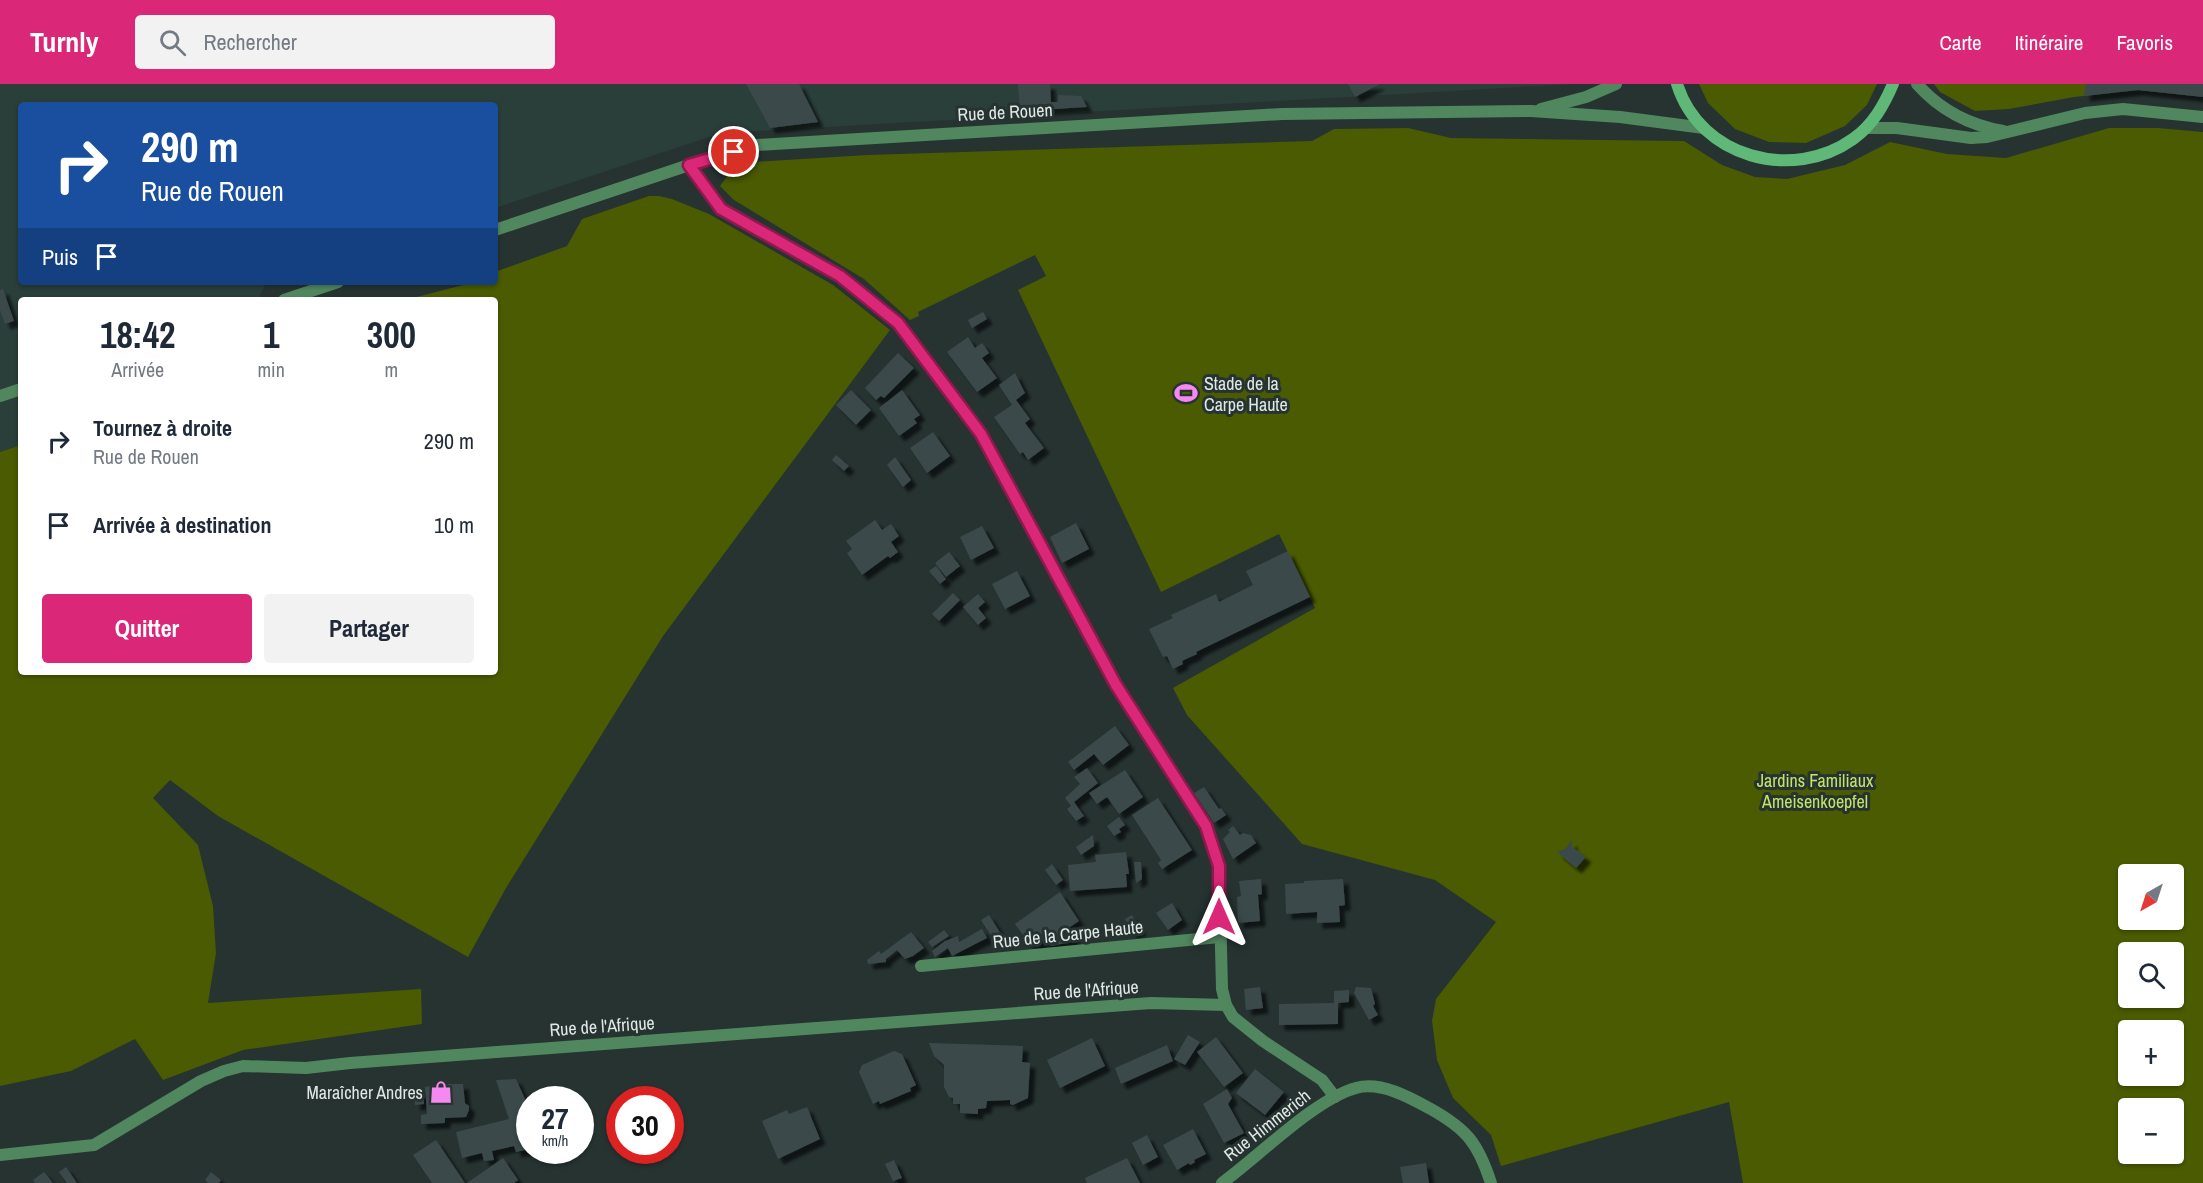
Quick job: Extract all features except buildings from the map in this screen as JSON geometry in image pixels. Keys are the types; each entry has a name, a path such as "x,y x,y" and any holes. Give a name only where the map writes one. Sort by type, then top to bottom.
{"main road":[{"path":"1677,84 1690,111 1718,140 1737,151 1759,159 1788,162 1814,158 1832,152 1854,139 1866,128 1886,100 1893,84"}],"street":[{"name":"Rue de Rouen","path":"1531,111 1586,97 1617,84"},
{"path":"1917,84 1945,109 1964,119 1987,128 2010,132"},
{"path":"1866,128 1913,129 1971,138 2010,132 2085,113 2123,109 2203,117"},
{"name":"Rue de Rouen","path":"498,229 756,145 1282,114 1531,111 1620,117 1704,128"},
{"path":"689,165 721,209 840,276 898,323 981,434 1116,685 1206,826 1219,866 1222,989 1226,1005 1233,1017 1263,1041 1322,1080 1335,1097 1357,1087 1373,1087 1393,1091 1434,1111 1468,1135 1483,1158 1491,1183"},
{"path":"293,297 329,285"},
{"path":"0,396 18,390"},
{"name":"Rue de la Carpe Haute","path":"921,966 1219,937"},
{"name":"Rue de l'Afrique","path":"0,1155 94,1145 201,1082 224,1071 243,1066 306,1068 372,1061 1151,1003 1226,1005"},
{"name":"Rue Himmerich","path":"1222,1183 1237,1178 1310,1113 1335,1097"}],"shaded area":[{"path":"0,84 1573,84 721,133 498,207 498,102 18,102 18,285 267,285 264,286 259,297 18,297 18,446 0,452"}],"green space":[{"path":"1699,84 1877,84 1867,105 1845,126 1806,143 1769,142 1735,129 1708,103"},
{"path":"1934,84 2203,84 2203,97 2138,90 2074,97 2009,109 1975,111 1940,92"},
{"name":"Jardins Familiaux Ameisenkoepfel","path":"1408,128 1451,138 1684,141 1722,165 1755,177 1787,179 1845,165 1890,142 1947,154 2006,158 2109,128 2158,128 2203,132 2203,1183 1743,1183 1729,1102 1501,1166 1491,1135 1453,1098 1437,1060 1432,1021 1436,999 1496,922 1435,880 1302,844 1187,715 1173,688 1315,608 1279,534 1161,592 1018,290 1046,276 1035,255 918,312 919,316 910,320 864,279 734,200 720,186 737,163 867,155 1312,141 1334,129"},
{"path":"649,196 672,199 709,214 833,285 890,330 663,636 506,888 468,957 218,816 170,780 153,798 198,845 213,906 216,953 208,1003 421,989 422,1024 243,1050 163,1080 135,1039 71,1071 0,1086 0,452 18,446 18,675 498,675 498,297 417,297 463,285 498,285 498,271 567,246 582,219"}],"place":[{"name":"Stade de la Carpe Haute","path":"1186,393"},
{"name":"Maraîcher Andres","path":"441,1092"}],"route":[{"path":"734,152 689,165 721,209 840,276 898,323 981,434 1116,685 1206,826 1219,866 1219,917"}]}
